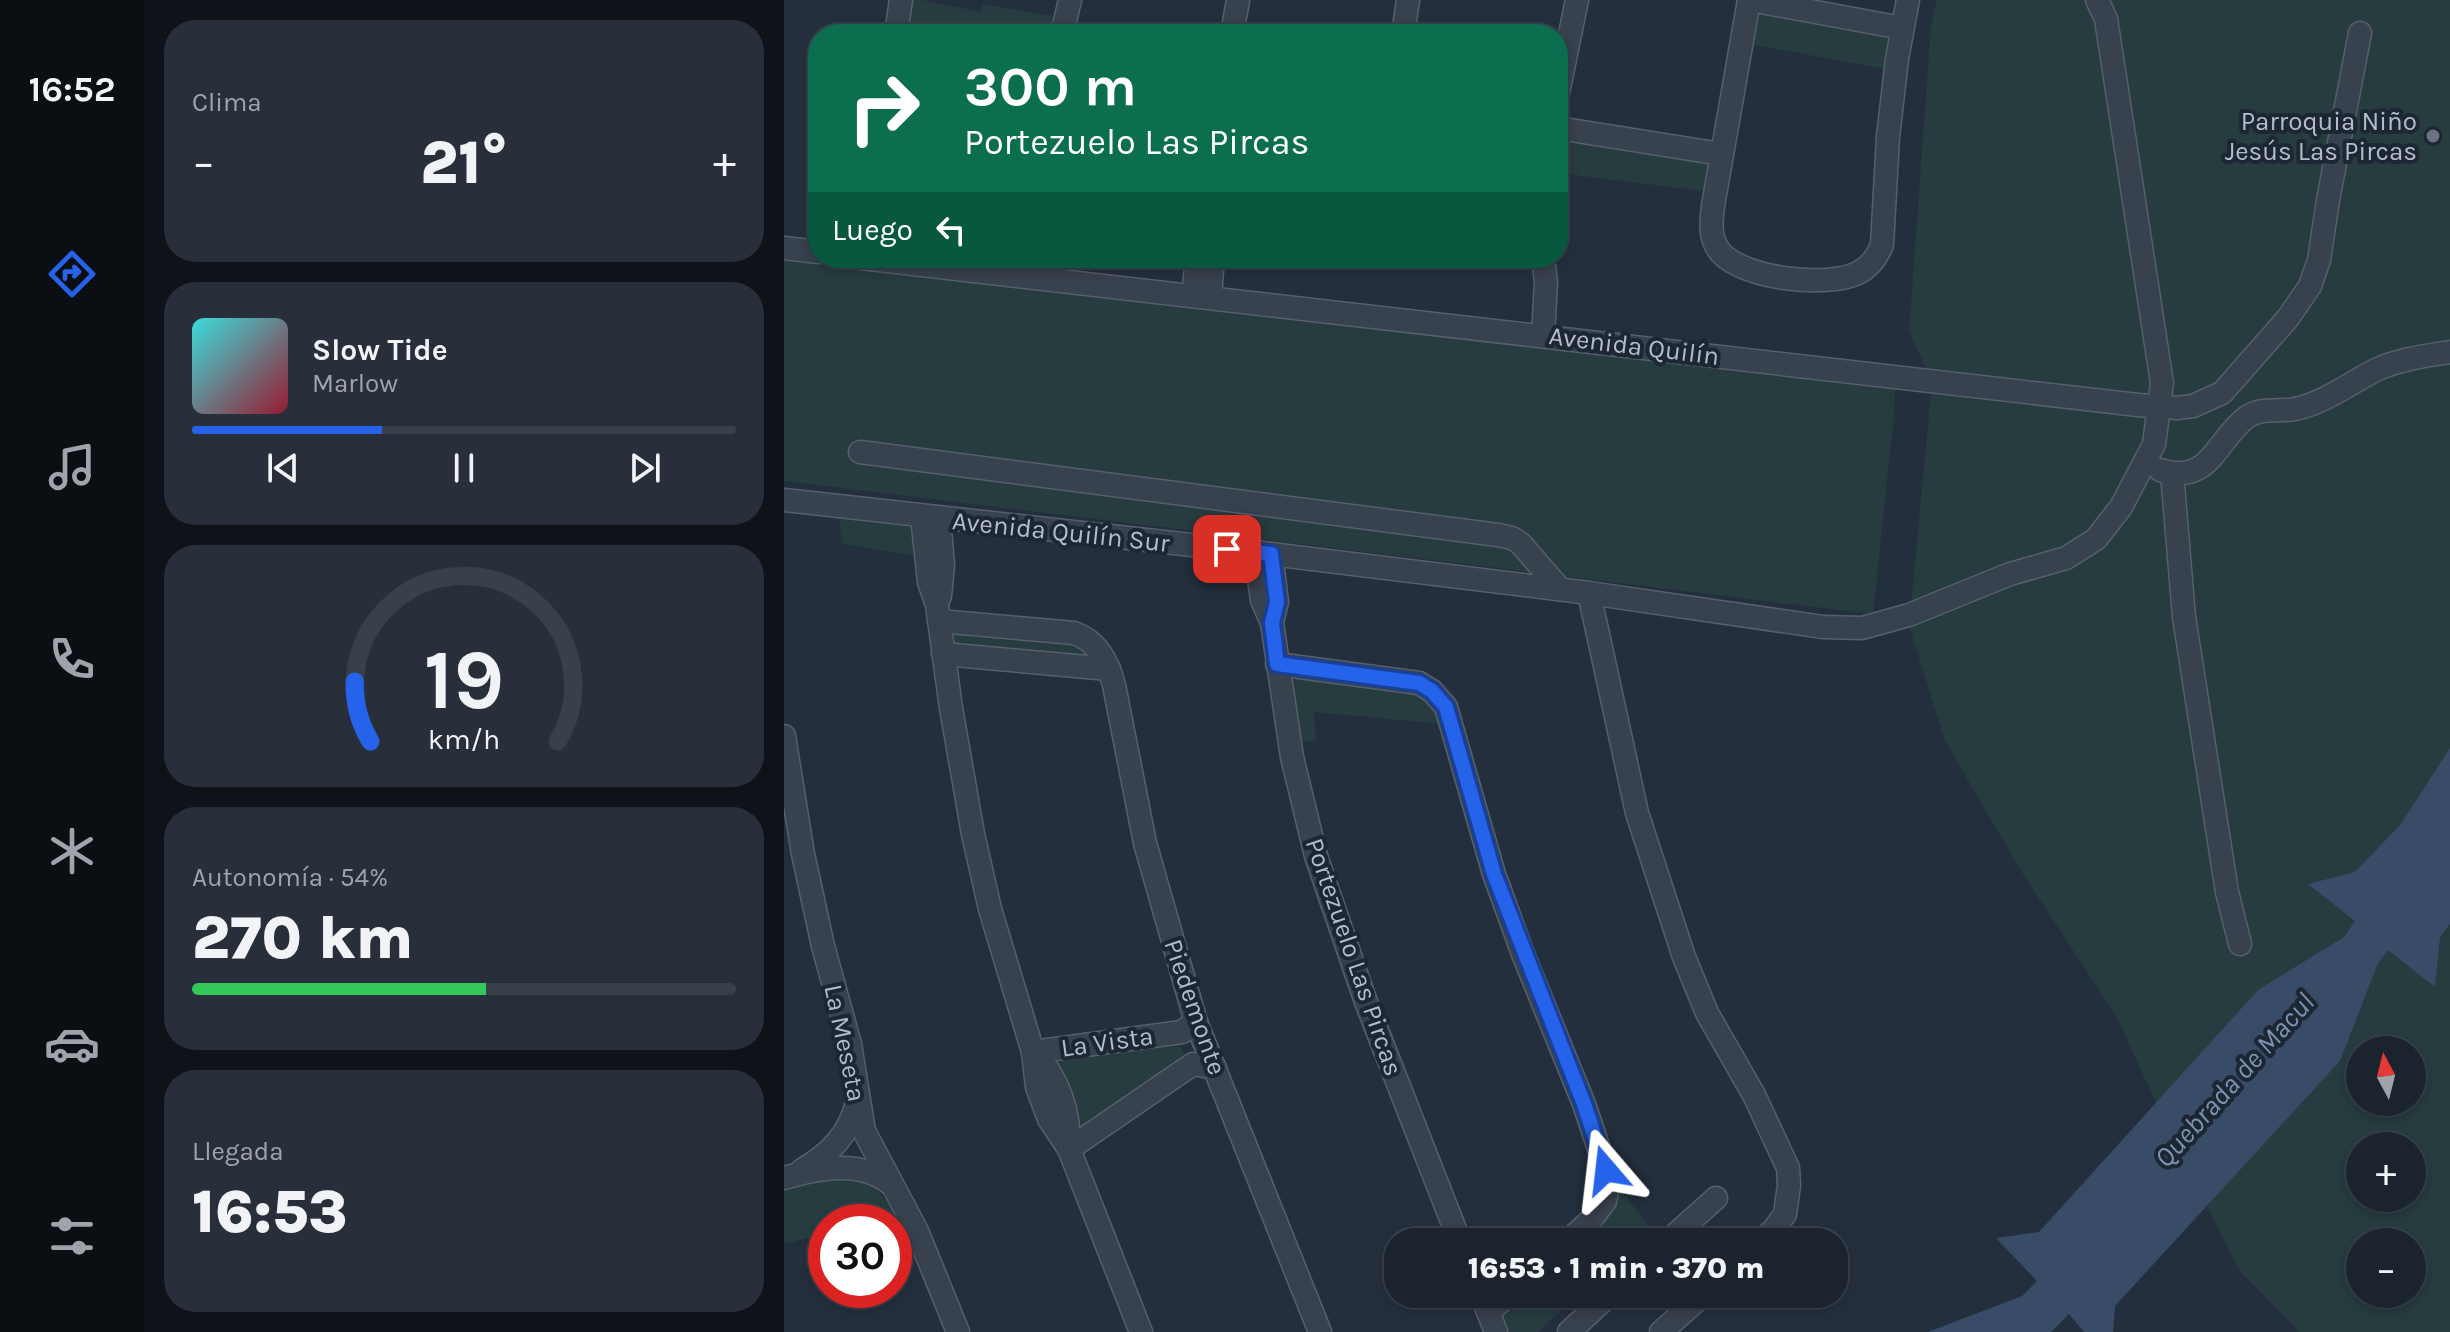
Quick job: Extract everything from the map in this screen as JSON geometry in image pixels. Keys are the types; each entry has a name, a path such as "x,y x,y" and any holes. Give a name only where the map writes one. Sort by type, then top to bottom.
{"street":[{"path":"897,24 901,0"},
{"path":"1064,24 1070,0"},
{"path":"1234,24 1238,0"},
{"path":"1404,24 1408,0"},
{"path":"1568,44 1577,0"},
{"path":"1902,28 1750,0 1711,226 1715,244 1729,260 1756,271 1806,280 1850,276 1867,268 1878,253 1883,237 1888,137 1908,0"},
{"name":"Avenida Quilín Sur","path":"784,500 1560,589 1823,627 1862,628 1878,625 2010,574 2066,558 2083,549 2106,528 2145,464 2154,444 2162,383 2106,19 2097,0"},
{"name":"Avenida Quilín","path":"956,268 2160,408 2193,406 2222,393 2301,301 2310,286 2322,245 2360,33"},
{"path":"1568,130 1721,154"},
{"path":"784,248 808,251"},
{"path":"1198,268 1201,296"},
{"path":"1201,296 1210,268"},
{"path":"1535,334 1539,268"},
{"path":"2145,464 2172,473 2198,468 2212,459 2249,415 2296,409 2396,362 2450,352"},
{"path":"860,452 1498,535 1520,543 1560,589"},
{"path":"2172,473 2184,617 2227,892 2240,944"},
{"path":"931,517 929,582 938,613 963,781 979,859 1018,1008 1033,1052 1044,1064 1059,1091 1067,1119 1069,1149 1141,1332"},
{"name":"Portezuelo Las Pircas","path":"1263,553 1277,602 1272,623 1297,780 1323,879 1371,1016 1454,1228"},
{"path":"1589,593 1637,813 1684,957 1707,1013 1754,1095 1788,1168 1785,1214 1775,1228"},
{"name":"Piedemonte","path":"938,613 1081,635 1096,646 1109,669 1145,843 1189,1027 1320,1332"},
{"path":"943,654 1109,669"},
{"path":"1277,664 1419,683 1432,691 1446,707 1494,874 1605,1162 1608,1186 1605,1201 1582,1228"},
{"name":"La Meseta","path":"784,736 809,883 853,1057 866,1139 917,1231 958,1332"},
{"name":"La Vista","path":"1033,1052 1189,1027"},
{"name":"La Vista","path":"1069,1149 1204,1066"},
{"path":"788,1176 821,1157 838,1142 849,1126 858,1102"},
{"path":"788,1176 854,1168 877,1174 892,1185"},
{"path":"1683,1228 1716,1198"},
{"path":"1569,1332 1595,1308"},
{"path":"1661,1332 1688,1308"}],"green space":[{"path":"909,0 981,12 983,4 1059,17 1057,24 905,24"},
{"path":"1937,0 2450,0 2450,1332 2300,1332 2240,1271 2170,1133 2116,1016 2021,871 1945,741 1909,626 1932,382 1909,331 1931,26"},
{"path":"1763,11 1887,36 1885,69 1749,44 1757,14"},
{"path":"1568,140 1707,159 1714,166 1711,192 1568,174"},
{"path":"784,256 808,259 808,268 884,268 1895,389 1873,614 784,481"},
{"path":"838,515 921,524 923,557 843,544"},
{"path":"960,629 1069,636 1089,653 1086,659 958,647 952,642 952,637"},
{"path":"1300,677 1406,689 1429,700 1443,724 1314,712 1316,740 1299,742 1290,683"},
{"path":"1177,1041 1185,1056 1184,1063 1088,1129 1079,1125 1054,1061 1056,1057"},
{"path":"832,1177 863,1182 877,1190 888,1204 808,1204 808,1238 784,1244 784,1191"},
{"path":"1615,1188 1620,1189 1650,1228 1588,1228"},
{"path":"1506,1308 1564,1308 1538,1332 1503,1332 1499,1319"}],"water":[{"name":"Quebrada de Macul","path":"2450,748 2450,924 2440,937 2435,987 2388,950 2378,963 2350,1036 2346,1036 2340,1061 2115,1306 2113,1332 2084,1332 2069,1314 2051,1332 1928,1332 2022,1296 2037,1281 1996,1238 2039,1232 2258,990 2344,937 2355,921 2308,884 2355,872 2400,825"}],"place":[{"name":"Parroquia Niño Jesús Las Pircas","path":"2433,136"}],"route":[{"path":"1227,549 1271,554 1277,602 1272,623 1277,664 1419,683 1438,696 1446,707 1494,874 1584,1104 1606,1170"}]}
